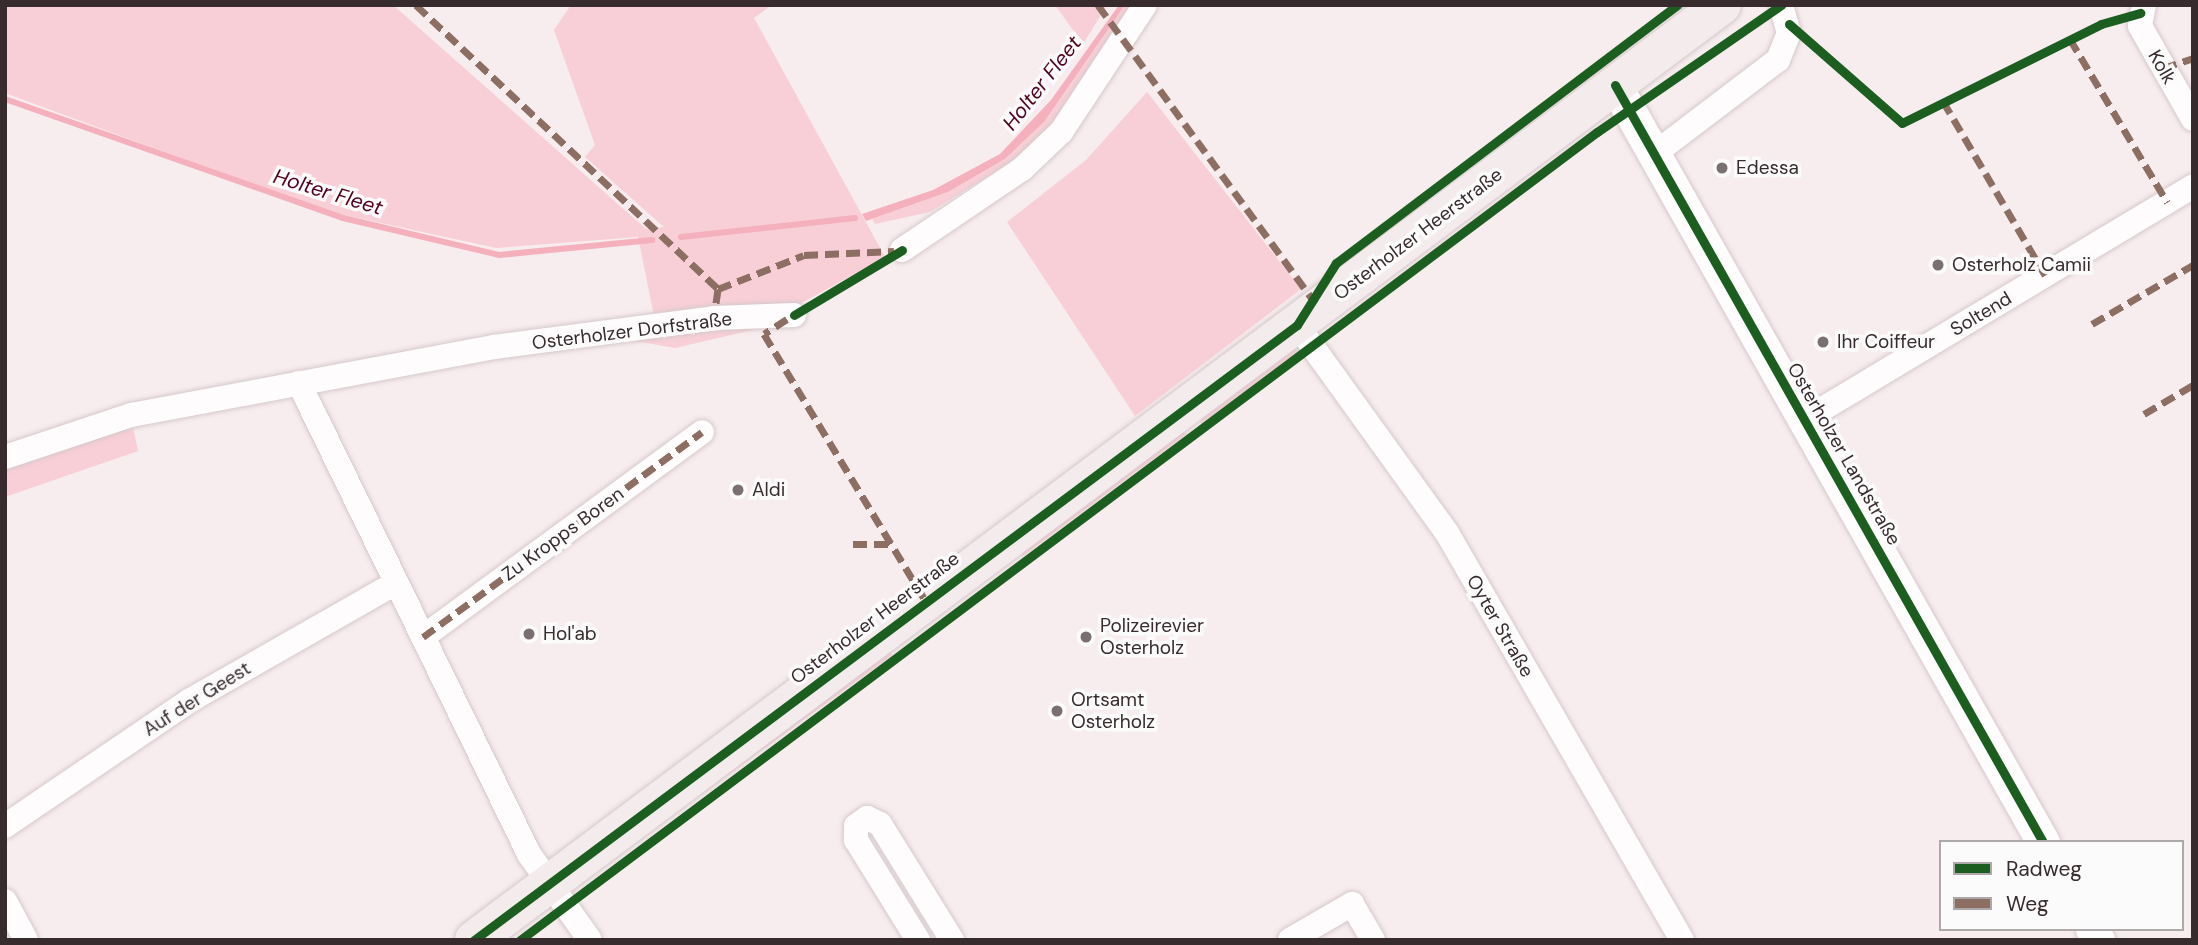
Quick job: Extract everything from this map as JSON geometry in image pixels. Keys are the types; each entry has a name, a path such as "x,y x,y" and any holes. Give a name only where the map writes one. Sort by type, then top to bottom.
{"main road":[{"name":"Osterholzer Heerstraße","path":"474,940 1722,5"},
{"name":"Osterholzer Landstraße","path":"1615,85 2042,840"}],"street":[{"path":"902,250 1023,169 1061,132 1145,5"},
{"path":"1654,154 1778,61 1789,33 1781,5"},
{"name":"Kolk","path":"2142,9 2145,36 2193,119"},
{"name":"Soltend","path":"1804,420 2193,186"},
{"name":"Osterholzer Dorfstraße","path":"5,457 131,415 299,383 614,330 794,315"},
{"name":"Oyter Straße","path":"1297,325 1447,533 1682,940"},
{"path":"299,383 529,854 590,940"},
{"name":"Zu Kropps Boren","path":"423,636 702,432"},
{"name":"Auf der Geest","path":"5,826 189,701 396,583"},
{"path":"918,940 856,840 856,826 867,818 880,824 953,940"},
{"path":"5,901 26,940"},
{"path":"1290,940 1352,904 1373,940"}],"shaded area":[{"path":"5,5 393,5 646,229 664,227 585,157 595,145 554,30 571,5 772,5 754,18 885,257 789,310 654,316 638,237 496,248 321,210 5,93"},
{"path":"1055,5 1107,5 1083,44"},
{"path":"1119,5 1125,5 1044,122 1005,159 948,192 866,221 862,214 933,190 1000,154 1051,100"},
{"path":"1125,5 1137,5 1057,124 1024,154 930,212 875,224 872,219 948,192 1005,159 1044,122"},
{"path":"1147,92 1301,289 1135,416 1007,222 1086,160"},
{"path":"1427,198 1431,203 1326,284 1340,264"},
{"path":"761,328 675,348 630,340 663,330"},
{"path":"1293,349 1299,351 1201,424 1200,415"},
{"path":"132,423 138,451 5,497 5,465"},
{"path":"1178,430 1187,434 1022,557 1025,545"},
{"path":"887,648 892,655 705,792 699,784"}],"waterway":[{"name":"Holter Fleet","path":"5,99 343,218 499,255 652,240"},
{"name":"Holter Fleet","path":"681,237 855,218"}],"marked path":[{"path":"416,5 718,289 714,318"},
{"path":"1098,5 1315,303"},
{"path":"2070,39 2167,202"},
{"path":"2163,68 2193,58"},
{"path":"1943,101 2045,275"},
{"path":"718,289 804,255 894,251"},
{"path":"2092,324 2193,265"},
{"path":"787,319 764,334 926,601"},
{"path":"2144,414 2193,385"},
{"path":"423,637 702,432"},
{"path":"853,544 889,544"}],"cycle path":[{"path":"474,940 1297,325 1336,263 1677,5"},
{"path":"520,940 1597,132 1781,5"},
{"path":"1789,24 1902,123 2101,24 2140,13"},
{"path":"1615,85 2042,840"},
{"path":"794,315 902,250"}],"place":[{"name":"Edessa","path":"1722,168"},
{"name":"Osterholz Camii","path":"1938,265"},
{"name":"Ihr Coiffeur","path":"1823,342"},
{"name":"Aldi","path":"738,490"},
{"name":"Hol'ab","path":"529,634"},
{"name":"Polizeirevier Osterholz","path":"1086,637"},
{"name":"Ortsamt Osterholz","path":"1057,711"}]}
